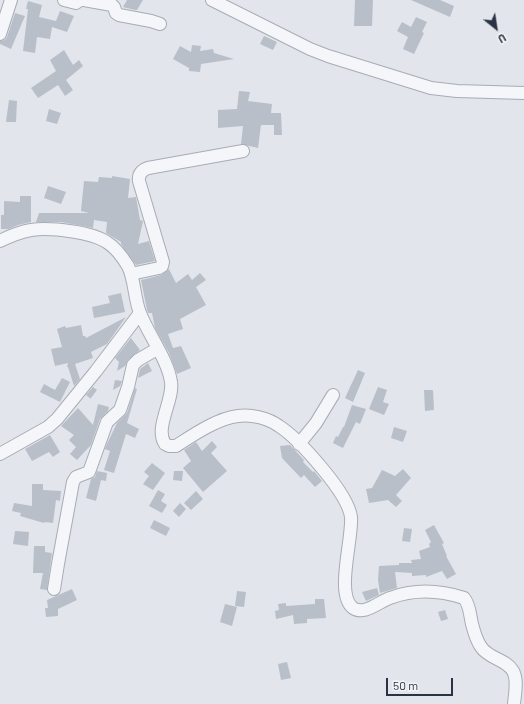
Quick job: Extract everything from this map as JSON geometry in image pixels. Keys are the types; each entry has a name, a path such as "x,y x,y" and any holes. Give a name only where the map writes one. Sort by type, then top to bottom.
{"street":[{"path":"0,34 11,0"},
{"path":"64,0 76,3 80,0"},
{"path":"84,0 112,5 116,14 119,15 160,24"},
{"path":"212,0 322,54 431,88 457,91 524,93"},
{"path":"131,274 158,268 162,266 163,262 139,181 141,172 148,168 243,151"},
{"path":"0,241 19,233 33,230 55,230 94,236 113,246 124,260 131,274 140,313 166,366 171,382 172,389 161,433 163,441 167,445 176,446 221,421 239,416 255,417 270,421 279,426 319,465 342,494 349,511 351,530 345,582 347,597 352,607 357,610 366,609 387,599 413,591 447,594 464,598 481,648 520,674 514,704"},
{"path":"0,454 48,427 57,419 140,313"},
{"path":"54,589 73,482 76,477 89,472 107,424 120,410 134,364 157,349"},
{"path":"299,444 316,423 333,395"}],"building":[{"path":"127,0 143,0 137,10 135,10 123,7"},
{"path":"355,0 373,0 372,26 354,26"},
{"path":"411,0 440,0 454,6 450,17"},
{"path":"28,1 42,5 39,17 56,21 60,11 74,16 67,32 52,27 50,39 37,37 35,53 23,51"},
{"path":"15,13 25,16 11,49 0,44 0,41 5,40 7,37"},
{"path":"416,17 427,22 422,32 424,33 414,54 403,49 408,37 397,31 402,22 411,27"},
{"path":"264,36 277,42 273,50 260,44"},
{"path":"192,45 201,46 200,51 213,49 214,53 234,59 201,64 200,72 189,71 189,68 173,59 180,46 191,52"},
{"path":"64,50 73,65 79,60 83,66 66,80 73,90 65,96 58,85 38,98 31,88 56,71 50,60"},
{"path":"239,91 250,92 248,101 272,104 271,113 281,113 282,135 274,135 274,125 261,125 258,148 241,144 243,126 218,128 218,110 237,109"},
{"path":"9,100 17,101 16,122 6,122"},
{"path":"49,109 61,113 57,124 46,121"},
{"path":"112,176 130,179 128,198 136,197 140,220 143,221 138,244 149,241 155,261 136,265 121,242 106,233 107,222 94,220 93,228 61,222 36,222 39,213 89,213 81,211 84,181 98,182 99,177 112,178"},
{"path":"48,186 66,192 61,204 44,198"},
{"path":"20,196 31,196 31,222 9,229 1,229 1,215 4,215 4,201 20,202"},
{"path":"169,269 176,283 188,274 192,280 200,273 206,280 196,287 206,305 180,319 183,329 168,334 173,348 181,346 191,368 177,374 169,353 155,328 152,313 148,313 141,280 161,275"},
{"path":"121,293 125,312 94,318 92,307 110,303 108,296"},
{"path":"126,317 107,344 91,352 93,358 75,364 80,379 74,386 67,367 68,363 55,366 51,349 62,347 57,329 65,326 66,328 81,325 83,336 86,338"},
{"path":"131,338 140,350 128,360 125,366 117,371 119,362 115,358"},
{"path":"148,363 152,371 138,378 140,369"},
{"path":"358,370 365,373 353,402 345,398"},
{"path":"62,378 70,382 60,402 40,392 44,384 55,390"},
{"path":"115,380 122,381 120,386 113,390"},
{"path":"93,387 97,390 91,399 86,395"},
{"path":"378,387 387,390 383,402 389,404 384,415 369,409"},
{"path":"135,388 137,389 127,423 139,429 135,438 126,434 114,473 104,470 110,451 105,449 106,446 117,423 127,413"},
{"path":"424,390 433,390 434,410 425,411"},
{"path":"98,404 109,407 108,411 100,419 91,445 77,460 70,454 76,447 69,440 74,435 61,426 78,408 93,425"},
{"path":"352,405 366,409 360,424 356,422 343,448 333,443 336,436 338,437 344,427"},
{"path":"394,427 407,431 403,442 391,438"},
{"path":"50,435 60,452 53,457 49,452 32,461 25,449"},
{"path":"212,441 217,447 211,453 227,471 203,492 183,468 191,461 184,450 196,442 202,451"},
{"path":"290,445 304,460 303,462 313,472 314,471 322,481 315,487 304,475 301,478 282,458 280,446"},
{"path":"152,463 165,473 153,490 143,484 149,476 144,472"},
{"path":"403,469 411,478 396,495 402,501 396,507 388,500 369,503 366,489 372,488 382,470 395,476"},
{"path":"97,471 107,473 106,481 101,480 96,501 86,498 91,479 95,477"},
{"path":"174,471 183,471 182,481 173,480"},
{"path":"32,484 43,484 43,490 61,491 60,501 56,500 53,523 44,523 20,516 21,513 12,511 14,503 32,506"},
{"path":"158,490 165,494 161,501 167,505 162,513 149,506"},
{"path":"196,491 203,499 191,510 184,503"},
{"path":"180,503 186,509 179,517 173,511"},
{"path":"154,520 170,528 166,536 150,528"},
{"path":"434,525 444,543 442,544 446,556 456,574 447,579 442,571 426,577 426,575 412,576 412,573 395,572 397,588 380,593 378,580 379,566 412,563 411,560 421,559 419,551 430,547 429,544 431,542 425,530"},
{"path":"404,528 412,529 410,542 402,541"},
{"path":"15,531 29,532 28,546 13,544"},
{"path":"34,546 45,546 45,552 52,553 47,590 40,589 43,573 33,573"},
{"path":"377,588 379,595 366,601 362,592"},
{"path":"72,589 77,600 58,609 58,616 46,617 45,608 48,608 47,600"},
{"path":"237,591 246,592 244,607 235,606"},
{"path":"315,599 324,599 326,618 307,619 307,623 294,624 293,615 276,619 275,611 279,610 278,604 286,603 286,606 315,604"},
{"path":"225,604 237,607 232,626 220,622"},
{"path":"445,610 448,619 441,621 438,612"},
{"path":"287,662 291,678 281,680 278,664"}]}
